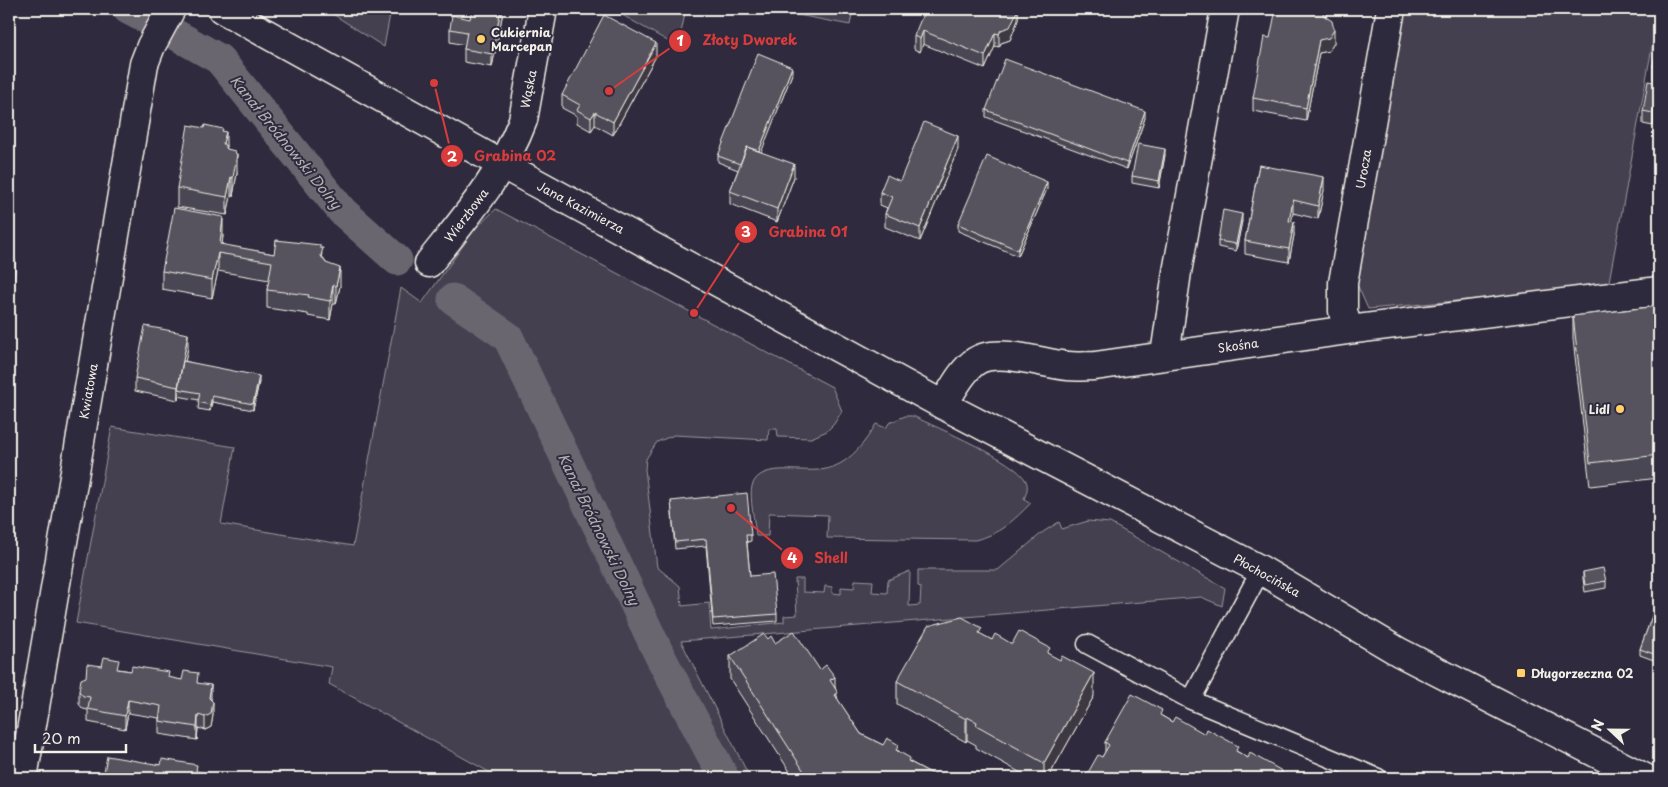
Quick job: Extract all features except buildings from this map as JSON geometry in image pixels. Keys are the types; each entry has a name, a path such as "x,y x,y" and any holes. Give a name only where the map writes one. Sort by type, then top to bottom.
{"street":[{"name":"Kwiatowa","path":"23,778 144,64 150,46 171,9"},
{"name":"Jana Kazimierza","path":"222,9 503,166 888,375"},
{"name":"Wąska","path":"503,166 523,120 543,9"},
{"path":"1165,355 1177,272 1225,9"},
{"name":"Urocza","path":"1348,330 1342,311 1343,283 1391,9"},
{"name":"Wierzbowa","path":"429,263 468,215 503,166"},
{"name":"Skośna","path":"943,405 975,361 986,357 1016,357 1062,366 1087,366 1348,330 1659,291"},
{"name":"Płochocińska","path":"888,375 1261,570 1399,652 1645,778"}],"lane":[{"path":"1191,700 1261,570"},
{"path":"1087,644 1191,700 1378,778"}],"shaded area":[{"path":"325,9 391,9 384,47"},
{"path":"612,9 686,9 678,47"},
{"path":"767,9 853,9 850,25"},
{"path":"1404,9 1659,9 1608,287 1368,309 1356,282"},
{"path":"496,209 832,387 842,411 827,431 811,438 778,437 777,429 769,429 768,440 674,435 657,442 646,459 645,469 657,567 680,586 682,606 709,603 711,630 784,622 784,616 797,615 795,579 803,579 803,592 824,593 825,586 832,587 832,593 841,594 841,587 854,588 855,580 873,581 872,592 887,593 888,580 910,571 909,606 920,605 921,587 918,586 918,570 998,570 1043,532 1059,522 1062,529 1088,521 1110,523 1225,588 1222,606 1201,597 681,641 750,778 500,778 329,684 332,667 76,623 112,427 235,447 221,524 353,546 401,288 422,303 475,229"},
{"path":"905,416 913,416 957,436 1008,464 1026,481 1027,488 1024,499 1031,503 999,531 975,540 827,538 828,515 769,513 768,536 756,536 751,491 757,478 775,470 823,470 833,467 846,460 858,449 876,424 886,428 889,423"}],"waterway":[{"name":"Kanał Bródnowski Dolny","path":"128,9 151,21"},
{"name":"Kanał Bródnowski Dolny","path":"171,32 219,59 342,211 397,260"},
{"name":"Kanał Bródnowski Dolny","path":"453,299 508,337 659,654 724,778"}],"place":[{"name":"Cukiernia Marcepan","path":"481,39"},
{"name":"Grabina 02","path":"434,83"},
{"name":"Złoty Dworek","path":"609,91"},
{"name":"Grabina 01","path":"694,313"},
{"name":"Lidl","path":"1620,409"},
{"name":"Shell","path":"731,508"},
{"name":"Długorzeczna 02","path":"1521,673"}]}
